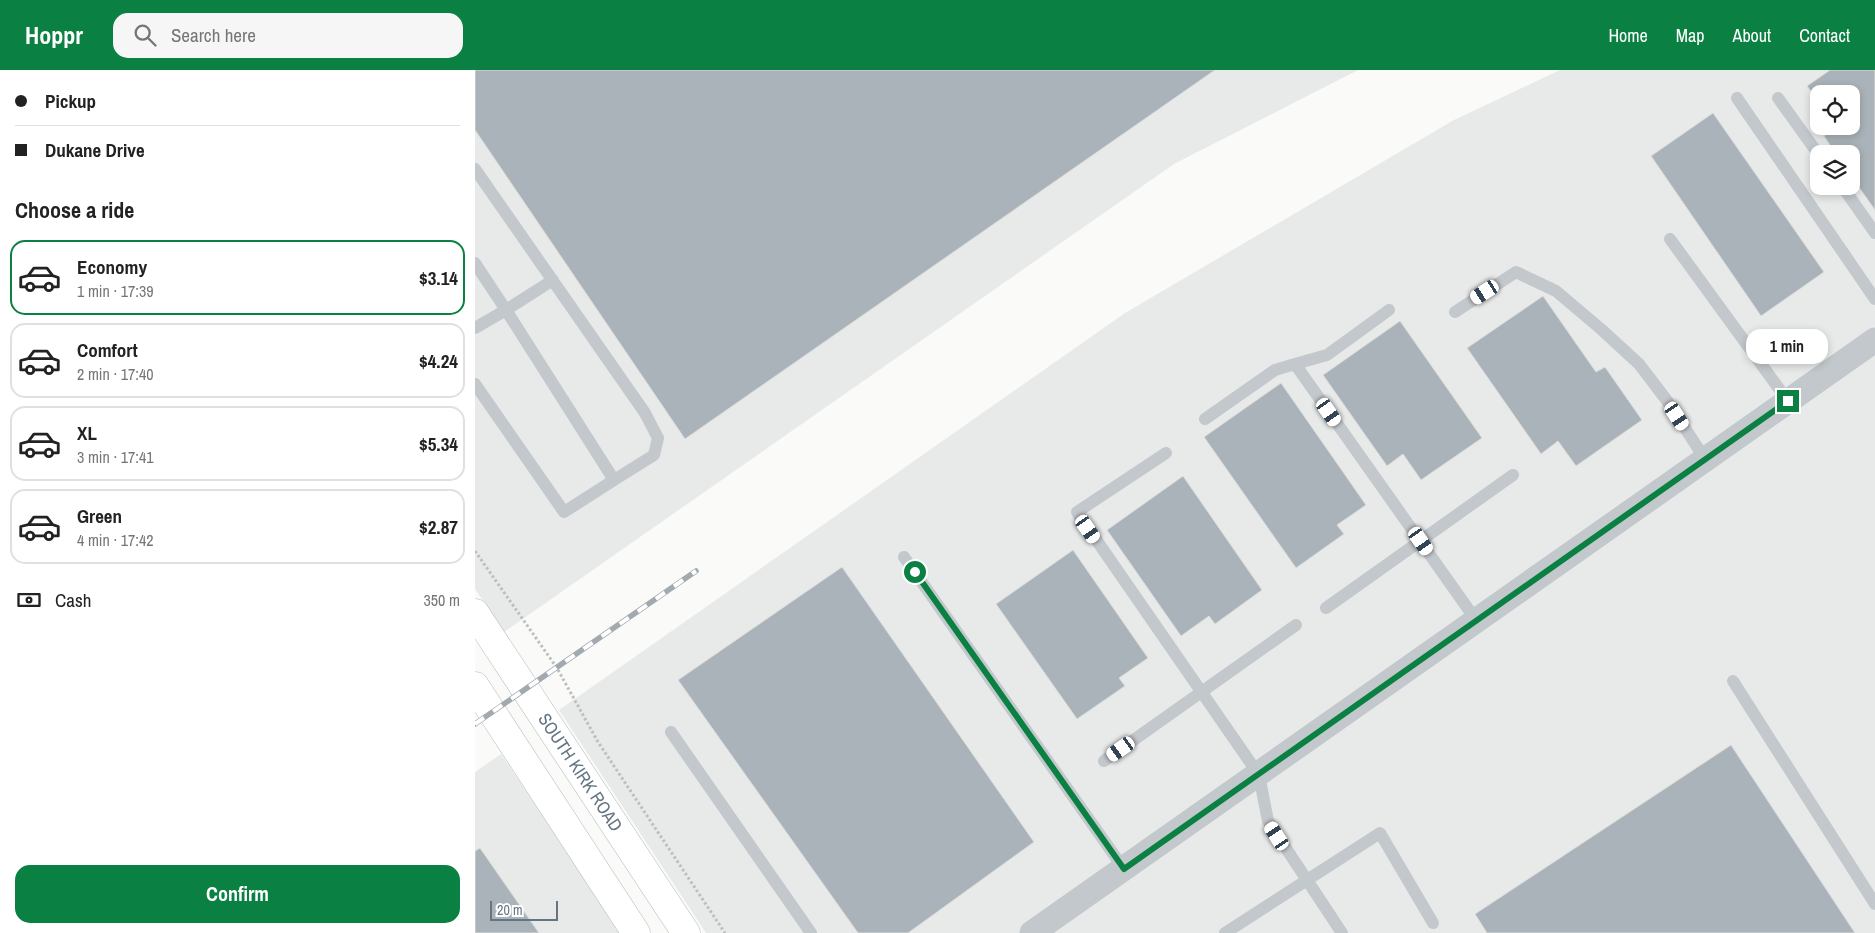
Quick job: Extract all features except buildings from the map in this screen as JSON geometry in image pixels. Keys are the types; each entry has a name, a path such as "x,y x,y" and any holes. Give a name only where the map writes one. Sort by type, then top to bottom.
{"main road":[{"name":"SOUTH KIRK ROAD","path":"475,613 686,933"},
{"path":"475,686 636,933"}],"street":[{"path":"1032,933 1875,340"}],"lane":[{"path":"1737,98 1875,299"},
{"path":"1778,98 1812,145"},
{"path":"475,169 645,413 657,438 654,454 564,512 475,384"},
{"path":"1848,195 1875,233"},
{"path":"1670,239 1788,401"},
{"path":"475,263 614,480"},
{"path":"1455,312 1516,272 1556,291 1639,364 1668,402 1705,459"},
{"path":"475,328 553,280"},
{"path":"1205,419 1275,370 1327,354 1389,310"},
{"path":"1295,364 1476,620"},
{"path":"1166,452 1077,512 1259,775 1267,821 1342,933"},
{"path":"1326,608 1513,475"},
{"path":"904,557 1124,869"},
{"path":"1105,761 1296,625"},
{"path":"1733,681 1875,904"},
{"path":"671,732 811,933"},
{"path":"1225,933 1380,833 1433,923"}],"path":[{"path":"475,551 557,668 598,742 725,933"}],"shaded area":[{"path":"475,70 1358,70 1174,164 504,632 475,589"},
{"path":"1560,70 1875,70 1875,933 706,933 559,710 1125,313 1454,120"},
{"path":"501,754 620,933 475,933 475,772"}],"railway":[{"path":"475,724 696,571"}],"route":[{"path":"915,572 1124,869 1788,401"}]}
